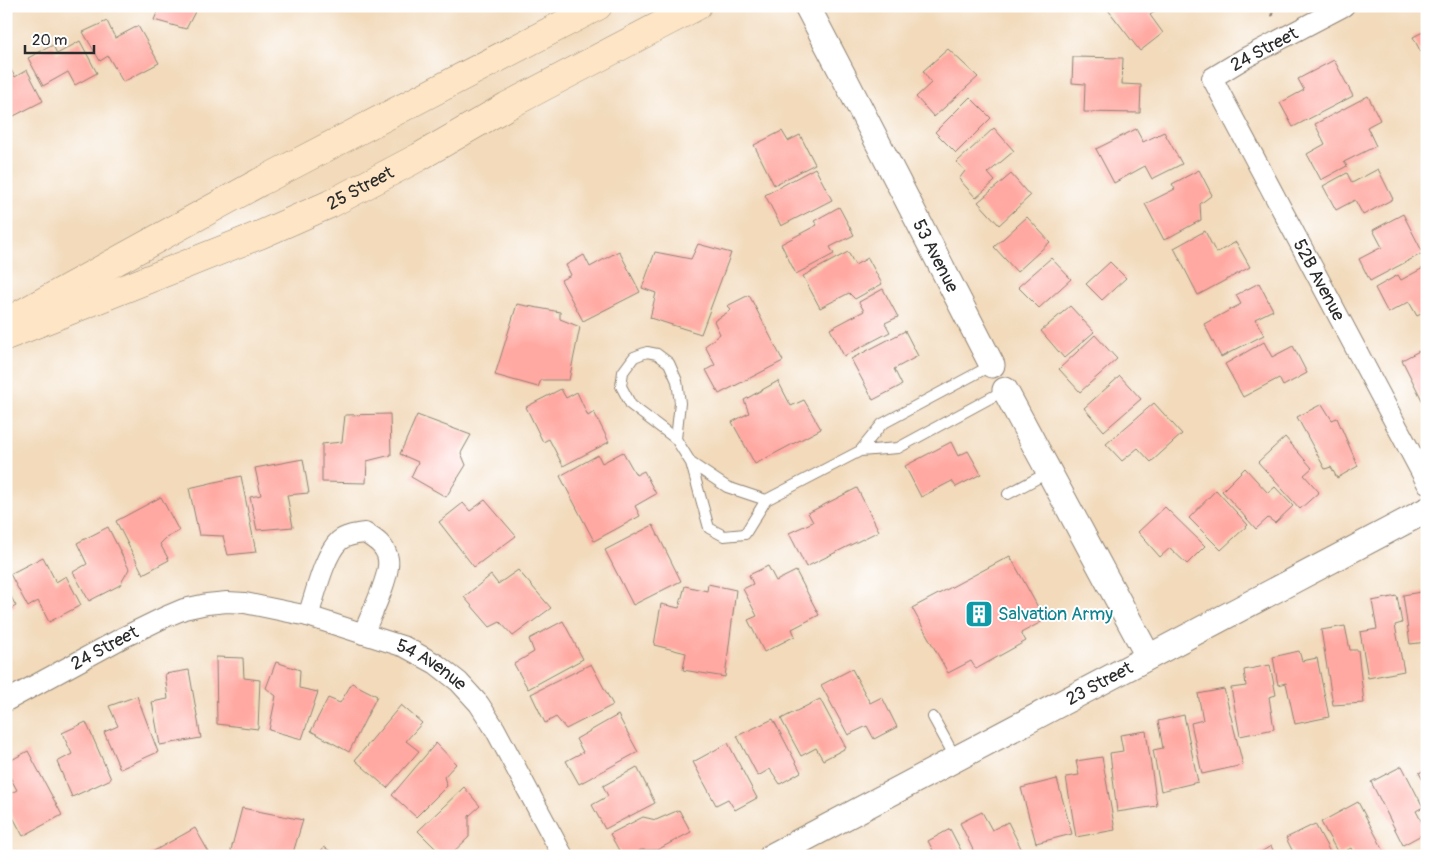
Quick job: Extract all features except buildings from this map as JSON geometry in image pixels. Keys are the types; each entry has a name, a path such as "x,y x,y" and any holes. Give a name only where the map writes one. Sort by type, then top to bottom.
{"main road":[{"path":"6,322 260,182 598,6"},
{"name":"25 Street","path":"6,336 262,234 330,204 419,157 507,106 697,6"}],"street":[{"name":"53 Avenue","path":"807,6 992,365"},
{"name":"24 Street","path":"1212,78 1245,58 1344,6"},
{"name":"52B Avenue","path":"1212,78 1427,483"},
{"path":"992,365 1148,656"},
{"name":"23 Street","path":"772,856 1427,510"},
{"path":"308,616 324,567 333,548 341,539 354,534 365,533 383,546 388,559 386,576 363,634"},
{"name":"54 Avenue","path":"207,604 245,603 308,616 405,647 436,664 459,682 479,704 495,729 564,856"},
{"name":"24 Street","path":"6,701 122,638 165,617 184,609 207,604"}],"lane":[{"path":"676,439 680,403 677,381 669,363 657,354 647,352 634,358 623,372 621,386 631,405 676,439 691,463 708,528 724,536 744,534 766,500 860,451 898,448 1005,390"},
{"path":"860,451 882,424 992,365"},
{"path":"691,463 727,487 766,500"},
{"path":"1008,494 1049,472"},
{"path":"934,717 956,760"}],"path":[{"path":"1268,6 1273,16"}],"place":[{"name":"Salvation Army","path":"979,614"}]}
